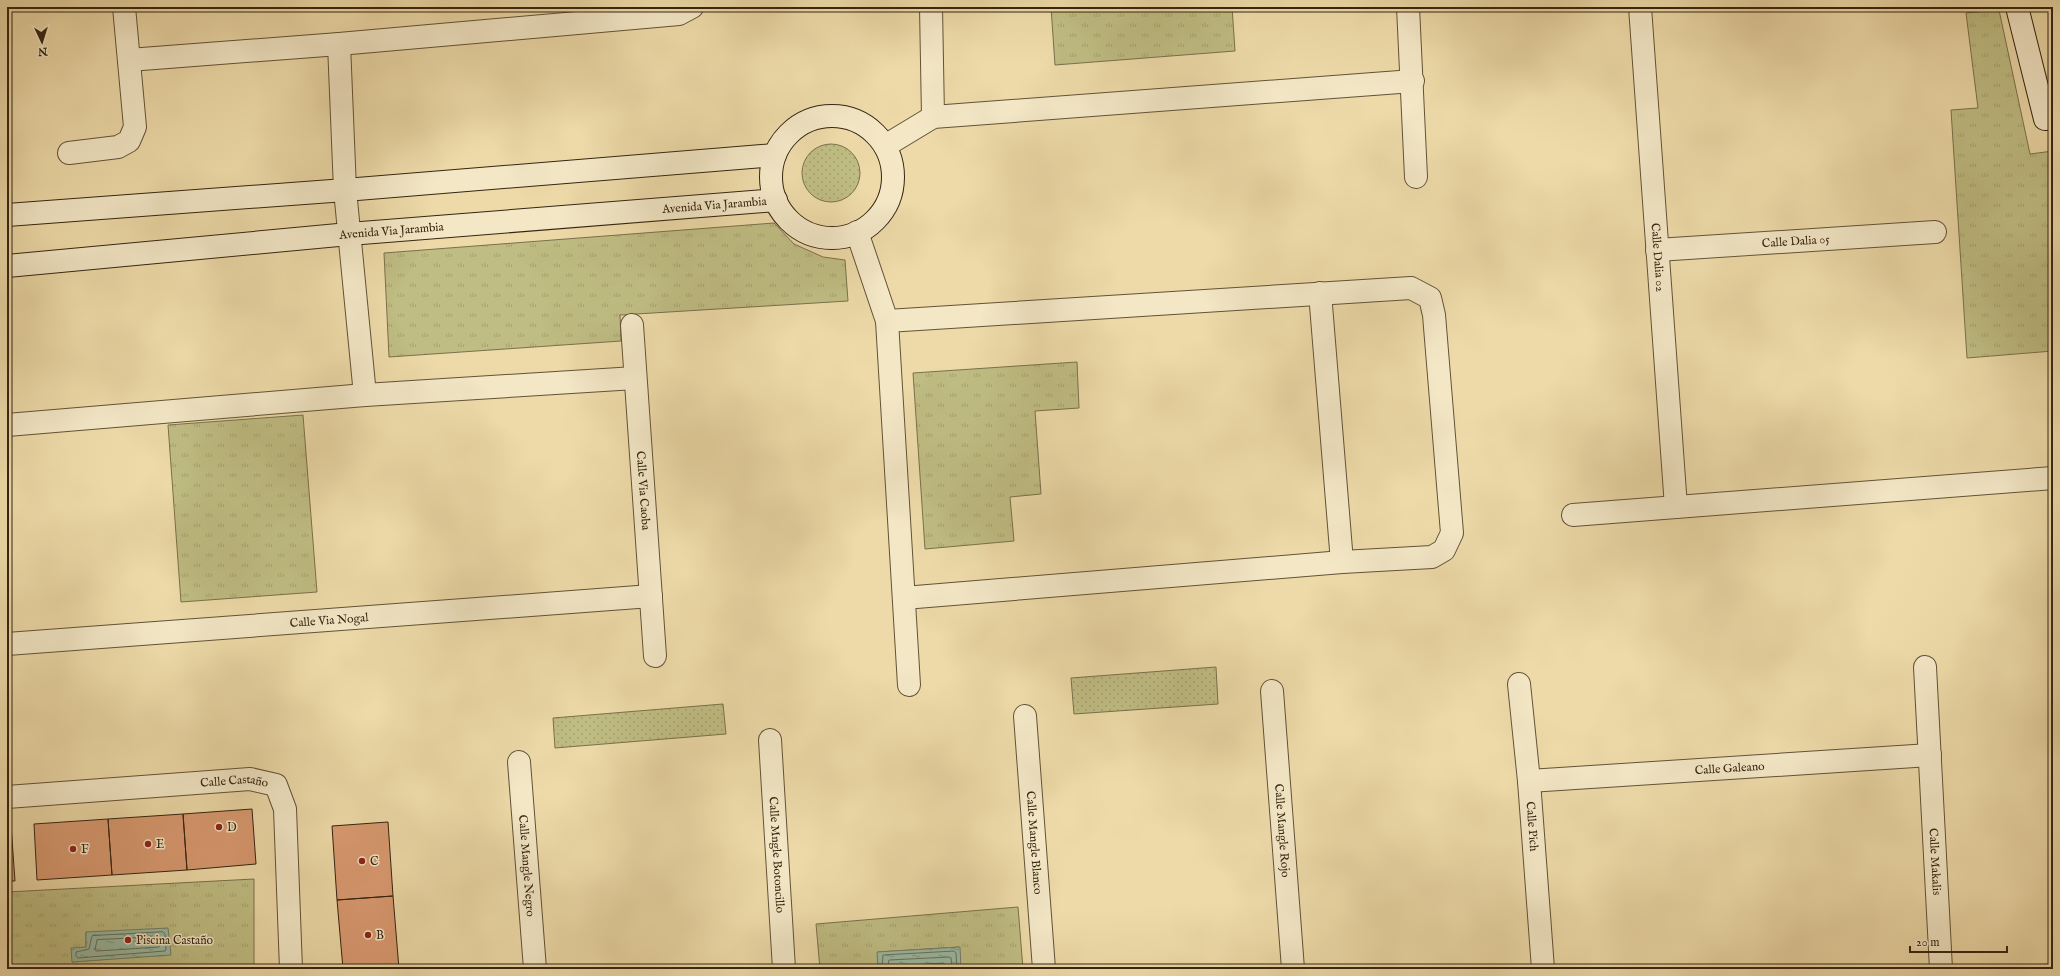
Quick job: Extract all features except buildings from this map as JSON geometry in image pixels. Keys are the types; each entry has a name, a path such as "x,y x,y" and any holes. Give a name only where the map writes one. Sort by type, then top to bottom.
{"street":[{"path":"69,153 118,147 128,141 135,127 124,7"},
{"path":"129,60 339,44 679,14 692,7"},
{"path":"931,7 932,117"},
{"path":"1408,7 1413,81 1416,176"},
{"name":"Calle Dalia 02","path":"1640,7 1676,507"},
{"path":"2017,7 2045,119"},
{"path":"339,44 345,190 365,395"},
{"path":"885,146 932,117 1413,81"},
{"path":"837,116 856,120 873,130 885,146 893,164 893,185 887,205 874,222 857,232 838,238 819,236 800,229 785,216 776,200 771,185 771,170 775,155 785,138 800,125 817,117 837,116"},
{"path":"7,215 345,190 775,155"},
{"name":"Avenida Via Jarambia","path":"7,266 349,234 776,200"},
{"path":"857,232 887,321 909,685"},
{"name":"Calle Dalia 05","path":"1657,250 1935,232"},
{"path":"887,321 1411,288 1430,298 1434,315 1452,533 1444,550 1432,557 1342,562 904,598"},
{"path":"1320,293 1342,562"},
{"name":"Calle Via Caoba","path":"632,325 655,656"},
{"path":"7,425 365,395 635,378"},
{"path":"1573,515 2053,478"},
{"name":"Calle Via Nogal","path":"7,644 651,596"},
{"name":"Calle Makalis","path":"1925,667 1941,969"},
{"name":"Calle Pich","path":"1519,684 1529,781 1543,969"},
{"name":"Calle Mangle Rojo","path":"1272,691 1293,969"},
{"name":"Calle Mangle Blanco","path":"1025,716 1044,969"},
{"name":"Calle Mngle Botoncillo","path":"770,740 784,969"},
{"name":"Calle Galeano","path":"1529,781 1930,755"},
{"name":"Calle Mangle Negro","path":"519,762 535,969"},
{"name":"Calle Castaño","path":"7,797 250,779 276,785 285,809 292,969"}],"green space":[{"path":"1051,7 1232,7 1235,51 1055,65"},
{"path":"1999,10 2030,154 2053,151 2053,351 1967,358 1951,110 1978,108 1966,13"},
{"path":"831,144 842,146 855,157 858,162 860,173 858,184 847,197 842,200 831,202 820,200 807,189 804,184 802,173 804,162 815,149 820,146"},
{"path":"774,223 794,244 823,257 845,260 848,301 620,315 621,341 389,357 384,253"},
{"path":"1077,362 1079,408 1035,411 1041,494 1010,497 1014,541 925,549 913,373"},
{"path":"303,415 317,592 181,602 168,425"},
{"path":"1216,667 1218,704 1074,714 1071,678"},
{"path":"723,704 726,734 555,748 553,718"},
{"path":"254,879 254,969 27,969 7,965 7,892","holes":["86,932 171,954 72,962 86,947"]},
{"path":"1018,907 1023,969 961,969 959,947 878,952 878,969 820,969 816,924"},
{"path":"2053,964 2053,969 1993,969 1993,967"}],"water":[{"name":"Piscina Castaño","path":"168,928 171,955 72,962 71,948 86,947 86,932"},
{"path":"960,947 961,969 878,969 877,952"}],"place":[{"name":"D","path":"219,827"},
{"name":"E","path":"148,844"},
{"name":"F","path":"73,849"},
{"name":"C","path":"362,861"},
{"name":"B","path":"368,935"},
{"name":"Piscina Castaño","path":"128,940"}]}
